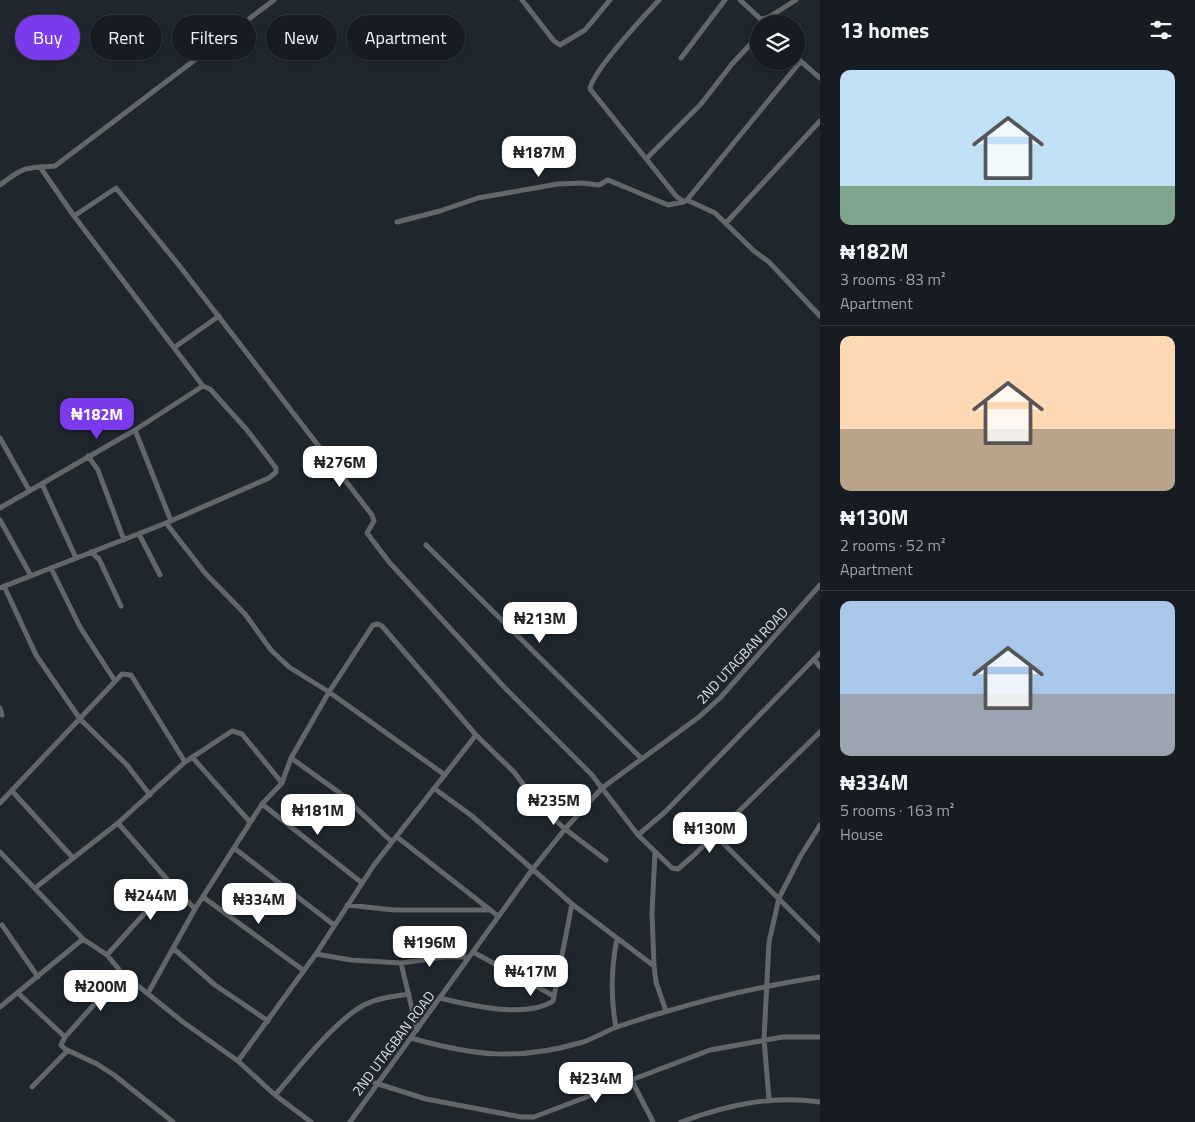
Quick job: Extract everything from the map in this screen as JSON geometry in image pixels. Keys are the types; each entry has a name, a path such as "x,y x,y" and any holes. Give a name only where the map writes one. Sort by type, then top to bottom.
{"street":[{"path":"0,185 18,170 30,166 55,166 274,0"},
{"path":"522,0 554,41 560,45 585,30 610,0"},
{"path":"659,0 616,48 590,86 599,102 647,158 666,185 685,201 715,214 726,223 754,251 769,262 820,316"},
{"path":"681,58 725,0"},
{"path":"740,0 757,15"},
{"path":"772,15 796,0"},
{"path":"647,158 701,104 732,64 750,45"},
{"path":"805,65 820,78"},
{"path":"396,222 478,198 572,183 599,186 608,180 668,205 685,201 794,70"},
{"path":"726,223 820,121"},
{"path":"40,167 74,216 203,386 210,389 248,430 276,468 276,472 269,478 168,522 2,587 36,655 80,719 127,765 150,795"},
{"path":"74,216 116,188 219,316 372,515 374,521 367,533 389,562 602,788 638,835 672,868 678,869 820,732"},
{"path":"175,347 219,316"},
{"path":"0,508 135,430 203,386"},
{"path":"135,430 168,522 205,573 245,614 271,650 289,667 329,692 445,776"},
{"path":"0,438 29,490"},
{"path":"88,456 98,470 124,540"},
{"path":"42,484 76,558"},
{"path":"0,520 31,576"},
{"path":"139,534 160,574"},
{"path":"426,545 641,758"},
{"path":"91,552 99,560 121,606"},
{"path":"51,568 80,627 115,681"},
{"name":"2ND UTAGBAN ROAD","path":"350,1122 375,1083 417,1030 498,916 565,829 602,788 699,717 720,698 820,585"},
{"path":"148,993 195,908 262,804 282,783 291,758 329,692 372,625 378,624 401,648 476,735 514,772 536,803 565,829 606,860"},
{"path":"638,835 666,812 820,653"},
{"path":"814,659 820,667"},
{"path":"0,803 122,674 131,675 185,762"},
{"path":"0,708 2,714"},
{"path":"35,888 118,822 185,762 232,731 237,731 282,783"},
{"path":"238,1061 316,954 362,883 476,735"},
{"path":"192,757 250,822"},
{"path":"291,758 340,793 392,842"},
{"path":"435,789 478,821 572,904 654,966"},
{"path":"12,791 73,858"},
{"path":"262,804 362,883"},
{"path":"118,822 171,884 195,908"},
{"path":"769,1099 764,1039 769,942 780,898 800,857 820,825"},
{"path":"714,834 820,940"},
{"path":"397,837 498,916"},
{"path":"234,848 334,925"},
{"path":"0,852 83,939 108,955 122,973 183,1022 238,1061 276,1096 311,1122"},
{"path":"655,852 652,913 654,966 656,982 666,1011"},
{"path":"108,955 171,884"},
{"path":"203,897 303,970"},
{"path":"440,998 495,1009 518,1010 553,1002 572,904"},
{"path":"347,905 394,910 491,910"},
{"path":"2,925 38,977"},
{"path":"816,935 820,929"},
{"path":"616,1027 611,992 611,970 617,938"},
{"path":"0,1007 83,939"},
{"path":"174,949 215,986 268,1021"},
{"path":"473,952 554,996"},
{"path":"316,954 351,960 401,963 444,956 468,957"},
{"path":"401,963 417,1030"},
{"path":"122,973 65,1037 61,1045 67,1051 97,1064 114,1075 173,1122"},
{"path":"411,1038 469,1053 508,1055 547,1052 585,1041 616,1027 666,1011 738,991 820,977"},
{"path":"18,993 65,1037"},
{"path":"276,1096 327,1037 354,1012 378,999 409,994"},
{"path":"375,1083 426,1099 520,1117 547,1114 631,1079 710,1050 764,1039 820,1037"},
{"path":"32,1087 67,1051"},
{"path":"631,1079 653,1122"},
{"path":"681,1122 721,1107 769,1099 801,1099 820,1102"},
{"path":"547,1114 548,1122"}]}
